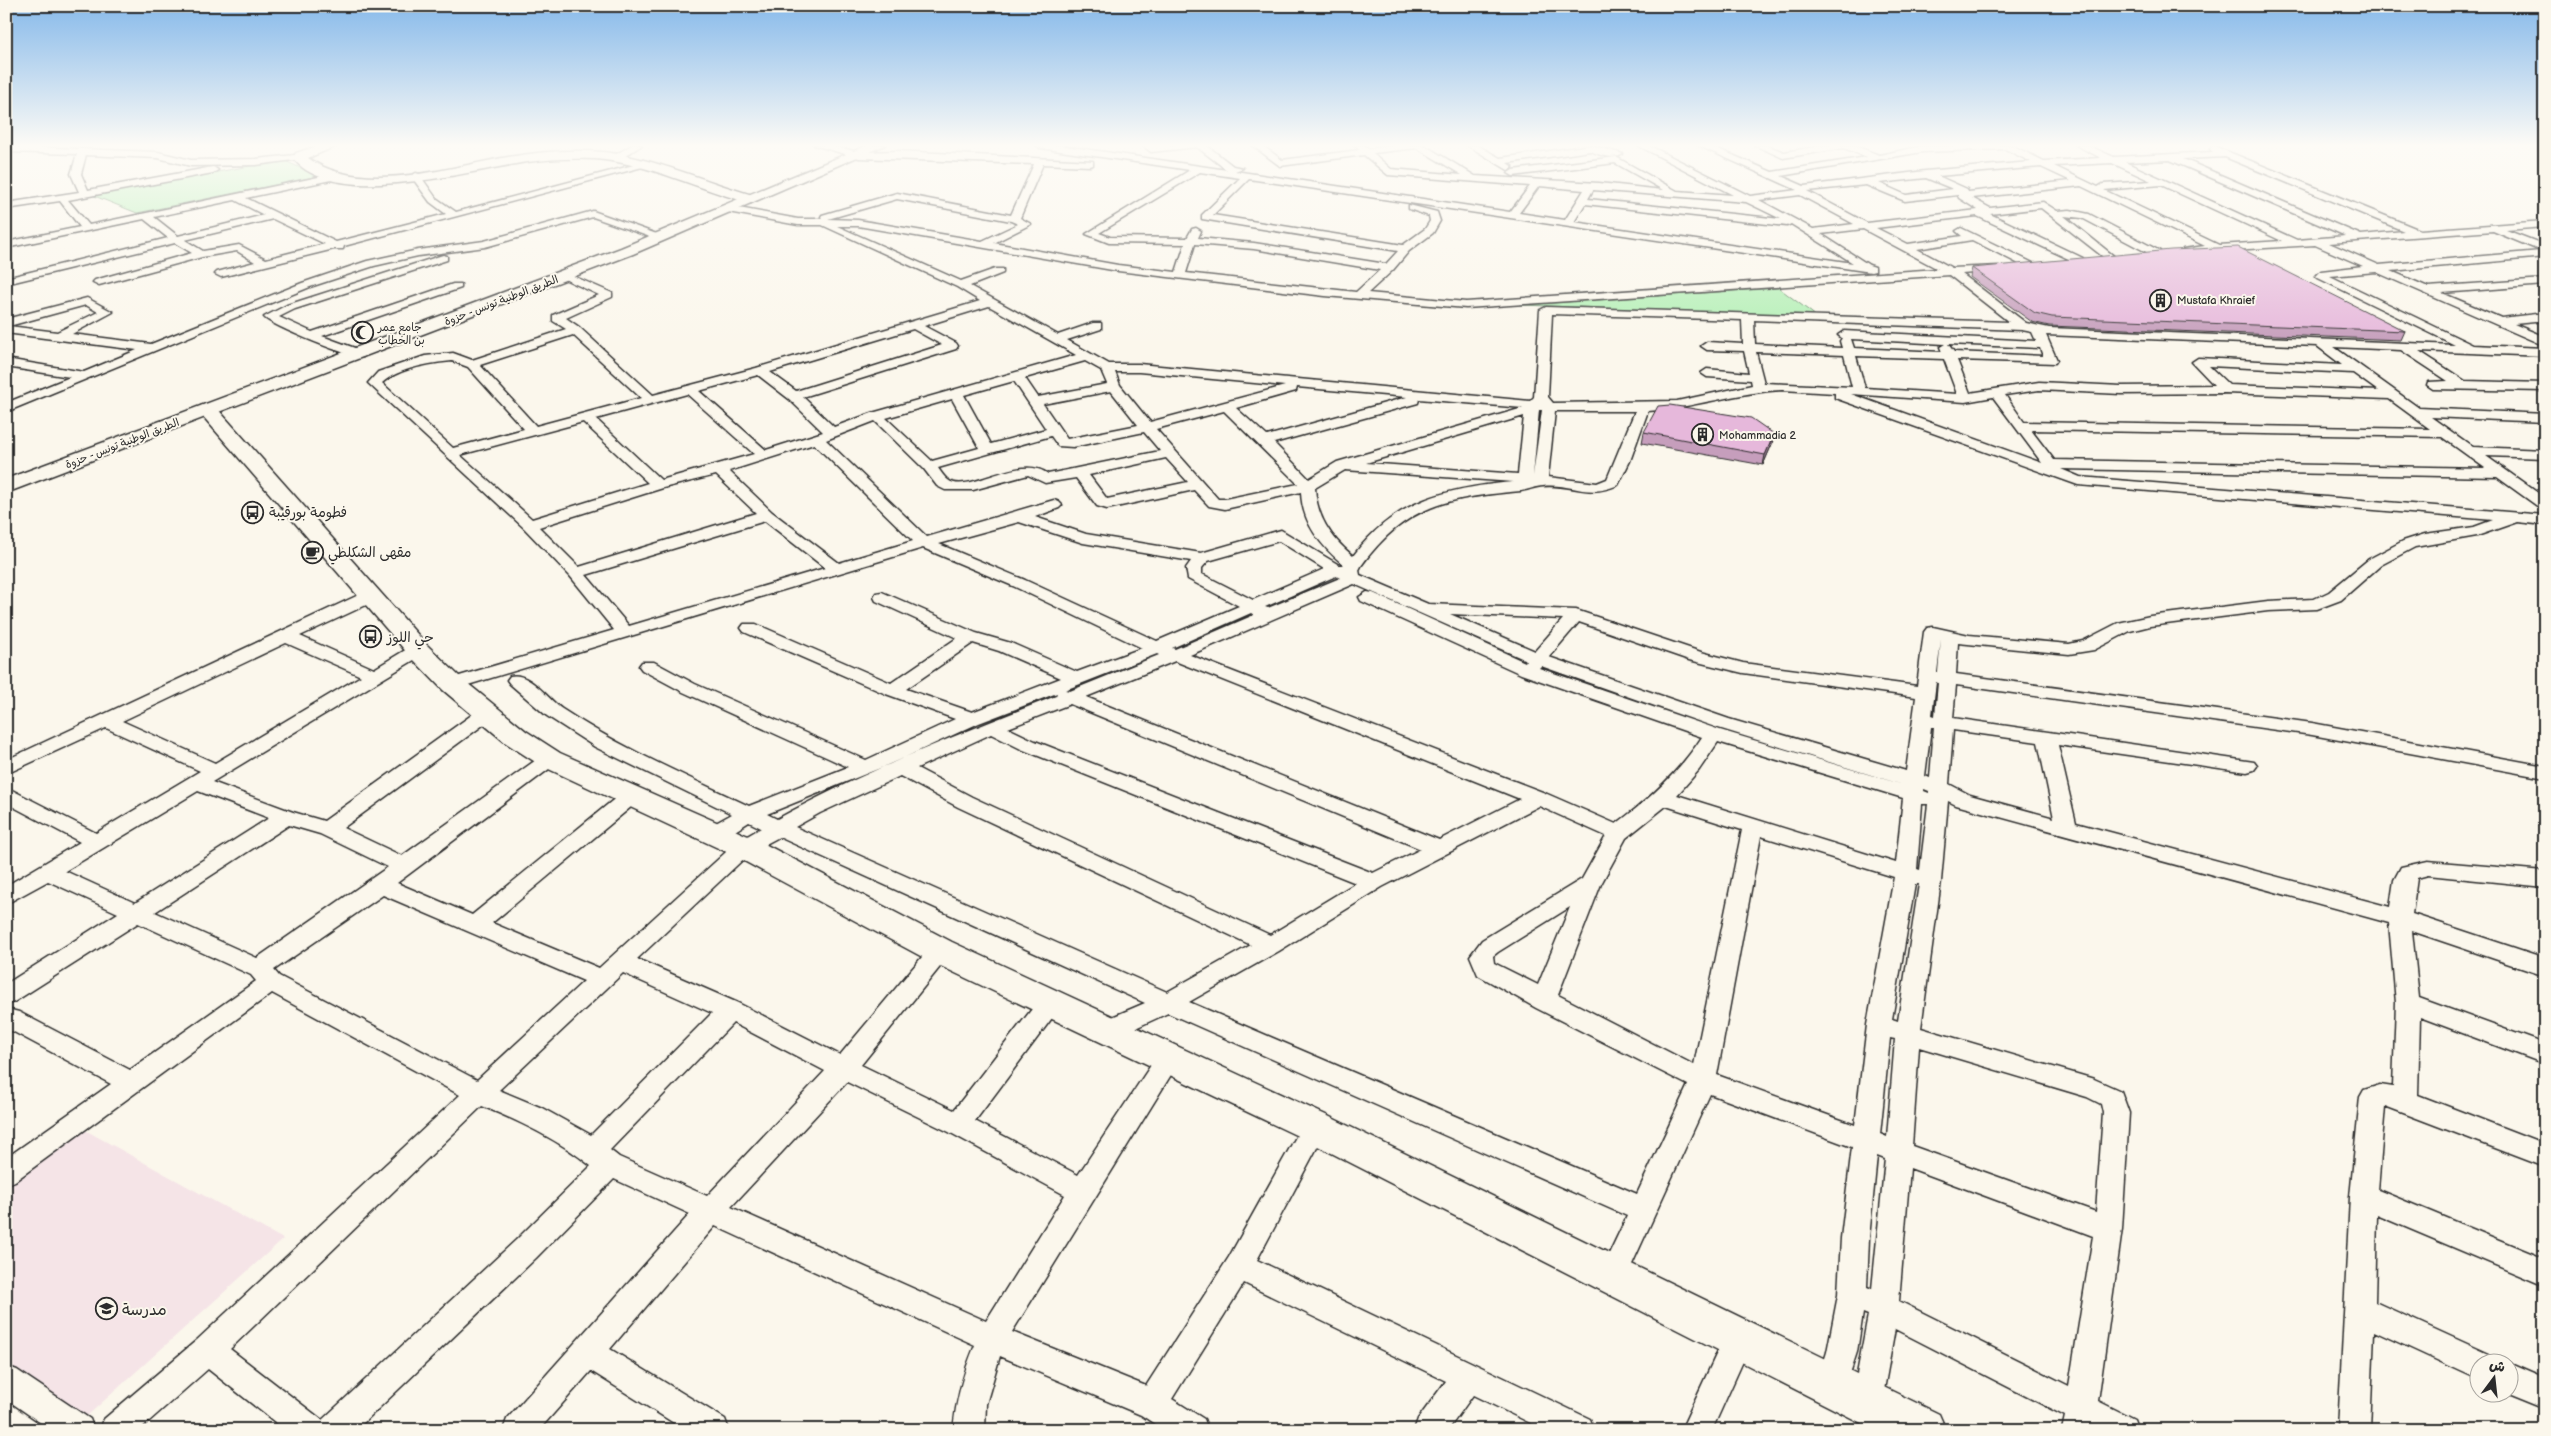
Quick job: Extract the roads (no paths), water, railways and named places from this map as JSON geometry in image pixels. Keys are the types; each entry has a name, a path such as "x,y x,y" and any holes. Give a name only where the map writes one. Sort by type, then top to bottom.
{"street":[{"path":"73,212 86,228"},
{"path":"6,245 164,212"},
{"path":"269,212 372,263"},
{"path":"221,274 462,212"},
{"name":"الطريق الوطنية تونس - حزوة","path":"6,486 359,354 721,212"},
{"path":"745,212 808,223 858,223 1118,268 1358,296 1440,303 1546,310 1748,318 2022,326 2038,331 2545,352"},
{"path":"808,223 844,212"},
{"path":"978,212 1014,219 1026,224 982,245"},
{"path":"1014,219 1017,212"},
{"path":"1127,212 1091,234 1109,240 1191,241 1254,246 1389,268"},
{"path":"1180,275 1191,241 1211,212"},
{"path":"1358,296 1389,268 1405,249 1429,231 1435,221 1433,214 1427,212"},
{"path":"1493,212 1568,224 1630,224 1685,227 1798,224"},
{"path":"1568,224 1575,212"},
{"path":"1630,224 1643,212"},
{"path":"1655,212 1685,227 1871,269"},
{"path":"1774,212 1813,232 1886,277"},
{"path":"1840,212 1954,273 2022,326"},
{"path":"1813,232 1982,212"},
{"path":"1982,212 2087,259"},
{"path":"2052,212 2115,257"},
{"path":"2143,212 2218,248"},
{"path":"2157,212 2229,247"},
{"path":"2228,212 2295,242"},
{"path":"2367,212 2421,234"},
{"path":"2239,217 2303,213 2362,239"},
{"path":"359,354 311,336 270,317 291,307 485,244 593,214 660,237"},
{"path":"2054,214 2085,216 2165,253"},
{"path":"6,281 275,215"},
{"path":"146,216 201,254"},
{"path":"1206,217 1405,249"},
{"path":"822,223 961,285 1107,368 1139,368 1301,385 1539,405 1643,408 1701,401 1757,382"},
{"path":"2138,255 2545,224"},
{"path":"2492,228 2545,249"},
{"path":"1961,231 2033,264"},
{"path":"386,232 418,253"},
{"path":"1906,248 1974,237"},
{"path":"2316,242 2374,269 2545,342"},
{"path":"6,408 333,275 372,263 418,253 485,244"},
{"path":"99,282 201,254 239,248 265,263"},
{"path":"2475,349 2322,276 2325,273 2545,254"},
{"path":"2054,262 2115,257"},
{"path":"1487,305 1954,273 2033,264"},
{"path":"961,285 999,271"},
{"path":"564,275 608,295 558,318 574,330 649,399"},
{"path":"2427,290 2545,282"},
{"path":"311,336 457,286"},
{"path":"6,323 84,301 100,306 107,312 59,336"},
{"path":"100,306 114,302"},
{"path":"450,452 760,371 990,302"},
{"path":"1532,481 1546,310"},
{"path":"2497,322 2545,317"},
{"path":"1748,318 1749,348 1757,382"},
{"path":"1841,320 1859,390"},
{"path":"794,396 952,346 914,325"},
{"path":"1058,339 1097,326"},
{"path":"6,329 152,348"},
{"path":"472,364 574,330"},
{"path":"1707,346 2047,362 2051,360 2051,357 2038,331"},
{"path":"1844,335 2044,344"},
{"path":"1942,340 1966,398"},
{"path":"2320,343 2545,505"},
{"path":"2404,347 2462,385"},
{"path":"2531,351 2545,360"},
{"path":"529,525 658,485 719,470 817,439 877,416 1087,356"},
{"path":"532,430 472,364 453,357 429,359 383,375 374,384 529,525 576,573 624,631"},
{"path":"2225,389 2198,362 2356,369"},
{"path":"6,363 88,376"},
{"path":"1107,368 1114,386 1168,453 1196,485 1212,501 1218,504 1308,486 1342,465 1539,405"},
{"path":"760,371 794,396 832,433"},
{"path":"1707,373 1757,382 1966,398 1997,394 2032,386 2122,390 2225,389 2393,395"},
{"path":"1017,376 1060,441 1067,444 1147,427 1301,385"},
{"path":"2433,385 2545,387"},
{"path":"1033,402 1114,386"},
{"path":"1820,388 2055,470 2078,481 2545,520"},
{"path":"689,389 763,455"},
{"path":"956,393 987,450"},
{"path":"1997,394 2055,470"},
{"path":"1264,441 1426,396"},
{"path":"6,398 23,401"},
{"path":"1227,406 1308,486 1310,512 1320,534 1343,574"},
{"path":"1342,465 1599,488 1608,486 1624,461 1643,408"},
{"path":"208,410 418,650 452,684 516,737 550,758 630,797 744,847 940,951 1107,1030 1170,1057 1315,1127 1923,1430"},
{"path":"2416,412 2545,418"},
{"path":"877,416 929,466 942,483 959,488 1027,471 1035,471 1045,479 1168,453"},
{"path":"586,417 658,485"},
{"path":"2020,426 2445,433"},
{"path":"929,466 1053,431"},
{"path":"817,439 924,543 1019,583 1166,651 1538,798 1618,833"},
{"path":"2470,451 2545,454"},
{"path":"719,470 767,515 838,570"},
{"path":"2055,470 2500,473"},
{"path":"1080,473 1102,503 1107,504 1196,485"},
{"path":"115,1430 208,1350 479,1093 744,847 776,827 813,808 1072,688 1166,651 1343,574 1379,533 1433,501 1455,494 1532,481"},
{"path":"2528,493 2545,494"},
{"path":"452,684 624,631 838,570 924,543 1020,517 1054,505"},
{"path":"576,573 767,515"},
{"path":"1020,517 1084,538 1202,558 1267,539 1343,574 1415,612 1532,665 1713,734 2400,918 2545,967"},
{"path":"1942,634 1969,640 2069,649 2088,646 2124,627 2150,621 2268,606 2317,604 2335,596 2374,562 2409,544 2425,539 2477,531 2515,518"},
{"path":"1202,558 1194,568 1194,576 1258,610"},
{"path":"6,768 284,635 371,596"},
{"path":"882,596 970,637 1005,647 1072,688 1441,849"},
{"path":"1415,612 1576,616 1695,656 1743,668 1928,684 1948,679 2312,729 2545,772"},
{"path":"1532,665 1576,616"},
{"path":"750,628 892,690 972,719"},
{"path":"1867,1401 1884,1308 1899,1153 1908,1032 1930,881 1939,794 1948,679 1942,634"},
{"path":"1832,1384 1842,1352 1852,1295 1865,1142 1879,1025 1906,873 1922,720 1928,684 1942,634"},
{"path":"284,635 375,676"},
{"path":"892,690 970,637"},
{"path":"6,896 418,650"},
{"path":"1532,665 1722,723 1914,787"},
{"path":"648,666 689,688 866,767"},
{"path":"516,680 554,712 602,744 776,827 1168,1003 1643,1210"},
{"path":"712,834 750,813 866,767 972,719 1050,689 1072,688"},
{"path":"327,829 488,713"},
{"path":"106,720 217,771"},
{"path":"1922,720 2247,766"},
{"path":"991,726 1028,745 1374,882"},
{"path":"1544,1001 1590,884 1618,833 1664,798 1687,774 1713,734"},
{"path":"2047,738 2066,827"},
{"path":"6,1174 130,1082 404,866 550,758"},
{"path":"900,768 965,802 1271,945"},
{"path":"197,783 286,817 327,829 404,866"},
{"path":"6,794 97,842"},
{"path":"476,924 630,797"},
{"path":"1107,1030 1168,1003 1271,945 1374,882 1538,798"},
{"path":"1664,798 1930,881"},
{"path":"6,996 286,817"},
{"path":"1613,1275 1703,1081 1752,825"},
{"path":"2405,1100 2408,1003 2400,918 2404,880 2409,872 2428,868 2545,879"},
{"path":"48,872 265,976 479,1093 534,1116 582,1143 600,1159 710,1211 992,1338 1152,1404 1193,1430"},
{"path":"1590,884 1490,946 1481,957 1486,969 1544,1001 1703,1081 1865,1142 2108,1229"},
{"path":"381,885 476,924 730,1010 787,1041 958,1124 1082,1191"},
{"path":"518,1430 710,1211 844,1068 940,951"},
{"path":"958,1124 1050,1003"},
{"path":"2408,1003 2545,1054"},
{"path":"333,1430 526,1249 600,1159 730,1010"},
{"path":"8,1018 130,1082"},
{"path":"1879,1025 1908,1032 2094,1089 2112,1098 2116,1113 2108,1229 2080,1419"},
{"path":"968,1430 976,1379 992,1338 1082,1191 1170,1057"},
{"path":"2354,1430 2364,1197 2373,1097 2377,1095 2405,1100 2545,1156"},
{"path":"1152,1404 1239,1266 1315,1127"},
{"path":"2364,1197 2545,1272"},
{"path":"1239,1266 1578,1430"},
{"path":"1852,1295 1884,1308 2080,1419 2123,1430"},
{"path":"2360,1310 2468,1359"},
{"path":"1696,1430 1739,1337"},
{"path":"208,1350 310,1430"},
{"path":"588,1352 714,1430"},
{"path":"1429,1430 1468,1377"},
{"path":"6,1382 79,1430"},
{"path":"2518,1382 2545,1394"}],"place":[{"name":"Mustafa Khraief","path":"2161,300"},
{"name":"جامع عمر بن الخطاب","path":"362,333"},
{"name":"Mohammadia 2","path":"1703,435"},
{"name":"فطومة بورقيبة","path":"253,512"},
{"name":"مقهى الشكلطي","path":"312,552"},
{"name":"حي اللوز","path":"371,637"},
{"name":"مدرسة","path":"106,1309"}]}
